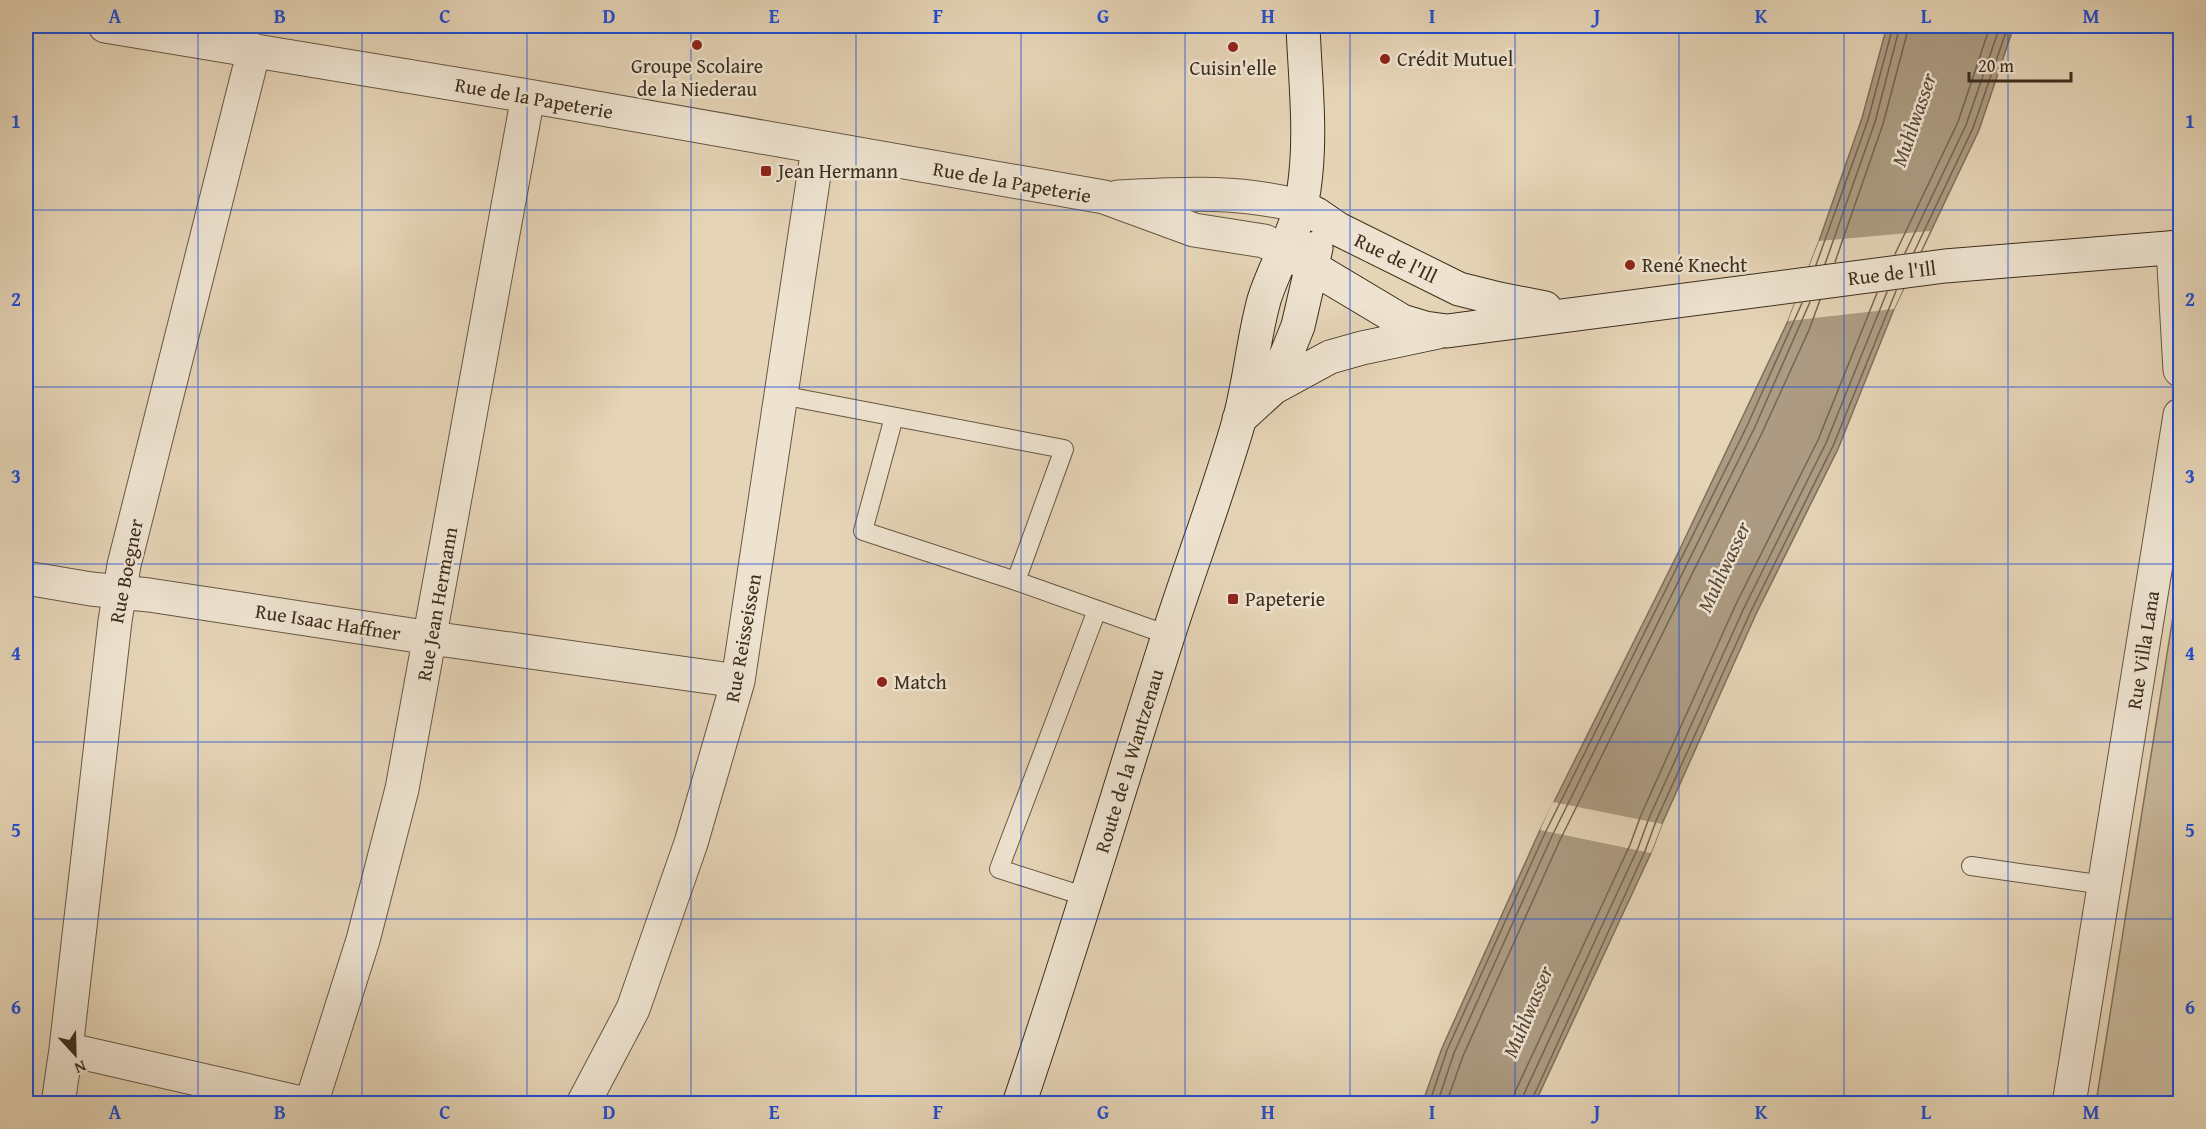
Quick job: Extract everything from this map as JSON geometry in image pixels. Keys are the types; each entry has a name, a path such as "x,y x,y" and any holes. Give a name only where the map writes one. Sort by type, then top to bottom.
{"street":[{"name":"Rue de la Papeterie","path":"105,26 528,96 1104,197 1194,230 1303,236"},
{"name":"Route de la Wantzenau","path":"1239,419 1273,388 1298,326 1307,145 1303,26"},
{"name":"Rue Boegner","path":"58,1104 115,621 124,564 254,50"},
{"name":"Rue Jean Hermann","path":"311,1104 363,940 402,789 528,96"},
{"name":"Rue de la Papeterie","path":"1104,197 1207,193 1257,198 1279,192 1292,184 1299,174 1307,145"},
{"path":"1264,299 1266,281 1259,262 1246,246 1352,228 1313,165 1307,145"},
{"name":"Rue Reisseissen","path":"583,1104 633,1009 691,843 738,681 818,148"},
{"name":"Rue de la Papeterie","path":"1257,198 1303,236"},
{"name":"Route de la Wantzenau","path":"1019,1104 1239,419 1264,299 1303,236"},
{"name":"Rue de l'Ill","path":"1303,236 1352,291 1402,321 1425,328 1447,331"},
{"name":"Rue de l'Ill","path":"1303,236 1459,289 1499,299 1548,308 1604,310"},
{"path":"2177,247 2181,370"},
{"name":"Rue de l'Ill","path":"1273,388 1330,357 1347,351 1447,331 1945,266 2177,247"},
{"name":"Rue Villa Lana","path":"2069,1104 2104,885 2176,477 2181,415"},
{"name":"Rue Isaac Haffner","path":"26,578 738,681"},
{"path":"66,1049 306,1104"}],"lane":[{"path":"782,395 1064,449 1016,581"},
{"path":"894,417 863,531 1016,581 1168,635"},
{"path":"1087,897 999,869 1097,610"},
{"path":"1971,866 2104,885"}],"shaded area":[{"path":"2180,572 2180,1103 2096,1103"}],"water":[{"name":"Muhlwasser","path":"1887,26 2014,26 1979,130 1894,309 1838,449 1756,614 1651,853 1535,1103 1422,1104 1442,1048 1540,830 1679,551 1788,321 1862,118"}],"pier":[{"path":"1930,231 1894,309 1788,321 1819,241"},
{"path":"1553,802 1662,824 1651,853 1540,830"}],"place":[{"name":"Groupe Scolaire de la Niederau","path":"697,45"},
{"name":"Cuisin'elle","path":"1233,47"},
{"name":"Crédit Mutuel","path":"1385,59"},
{"name":"Jean Hermann","path":"766,171"},
{"name":"René Knecht","path":"1630,265"},
{"name":"Papeterie","path":"1233,599"},
{"name":"Match","path":"882,682"}]}
